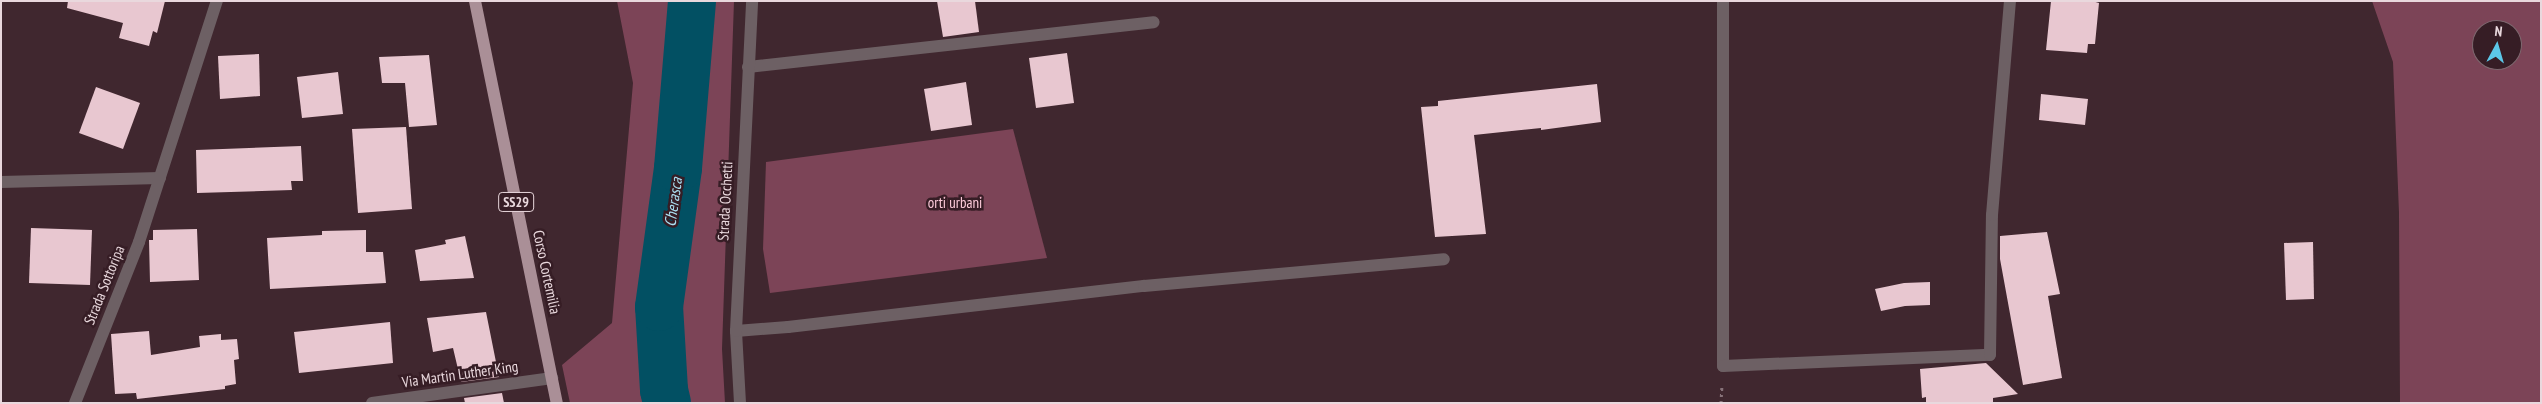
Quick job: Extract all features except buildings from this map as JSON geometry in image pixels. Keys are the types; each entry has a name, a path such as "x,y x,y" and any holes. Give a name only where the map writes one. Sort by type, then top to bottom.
{"main road":[{"name":"Corso Cortemilia","path":"475,1 557,403"}],"street":[{"name":"Strada Sottoripa","path":"75,403 139,242 217,1"},
{"name":"Strada Occhetti","path":"740,403 736,331 752,1"},
{"path":"1723,1 1722,366 1990,355 1992,215 2010,1"},
{"path":"748,67 1154,22"},
{"path":"1,182 160,178"},
{"path":"736,331 788,327 1144,286 1444,259"},
{"name":"Via Martin Luther King","path":"372,403 552,378"}],"green space":[{"path":"617,1 734,1 722,349 725,403 570,403 562,365 612,323 633,83"},
{"path":"2372,1 2541,1 2541,403 2400,403 2399,213 2393,62"},
{"name":"orti urbani","path":"1013,129 1047,258 770,293 763,249 766,162"}],"waterway":[{"name":"Cherasca","path":"667,403 664,390 659,307 678,168 692,1"}]}
